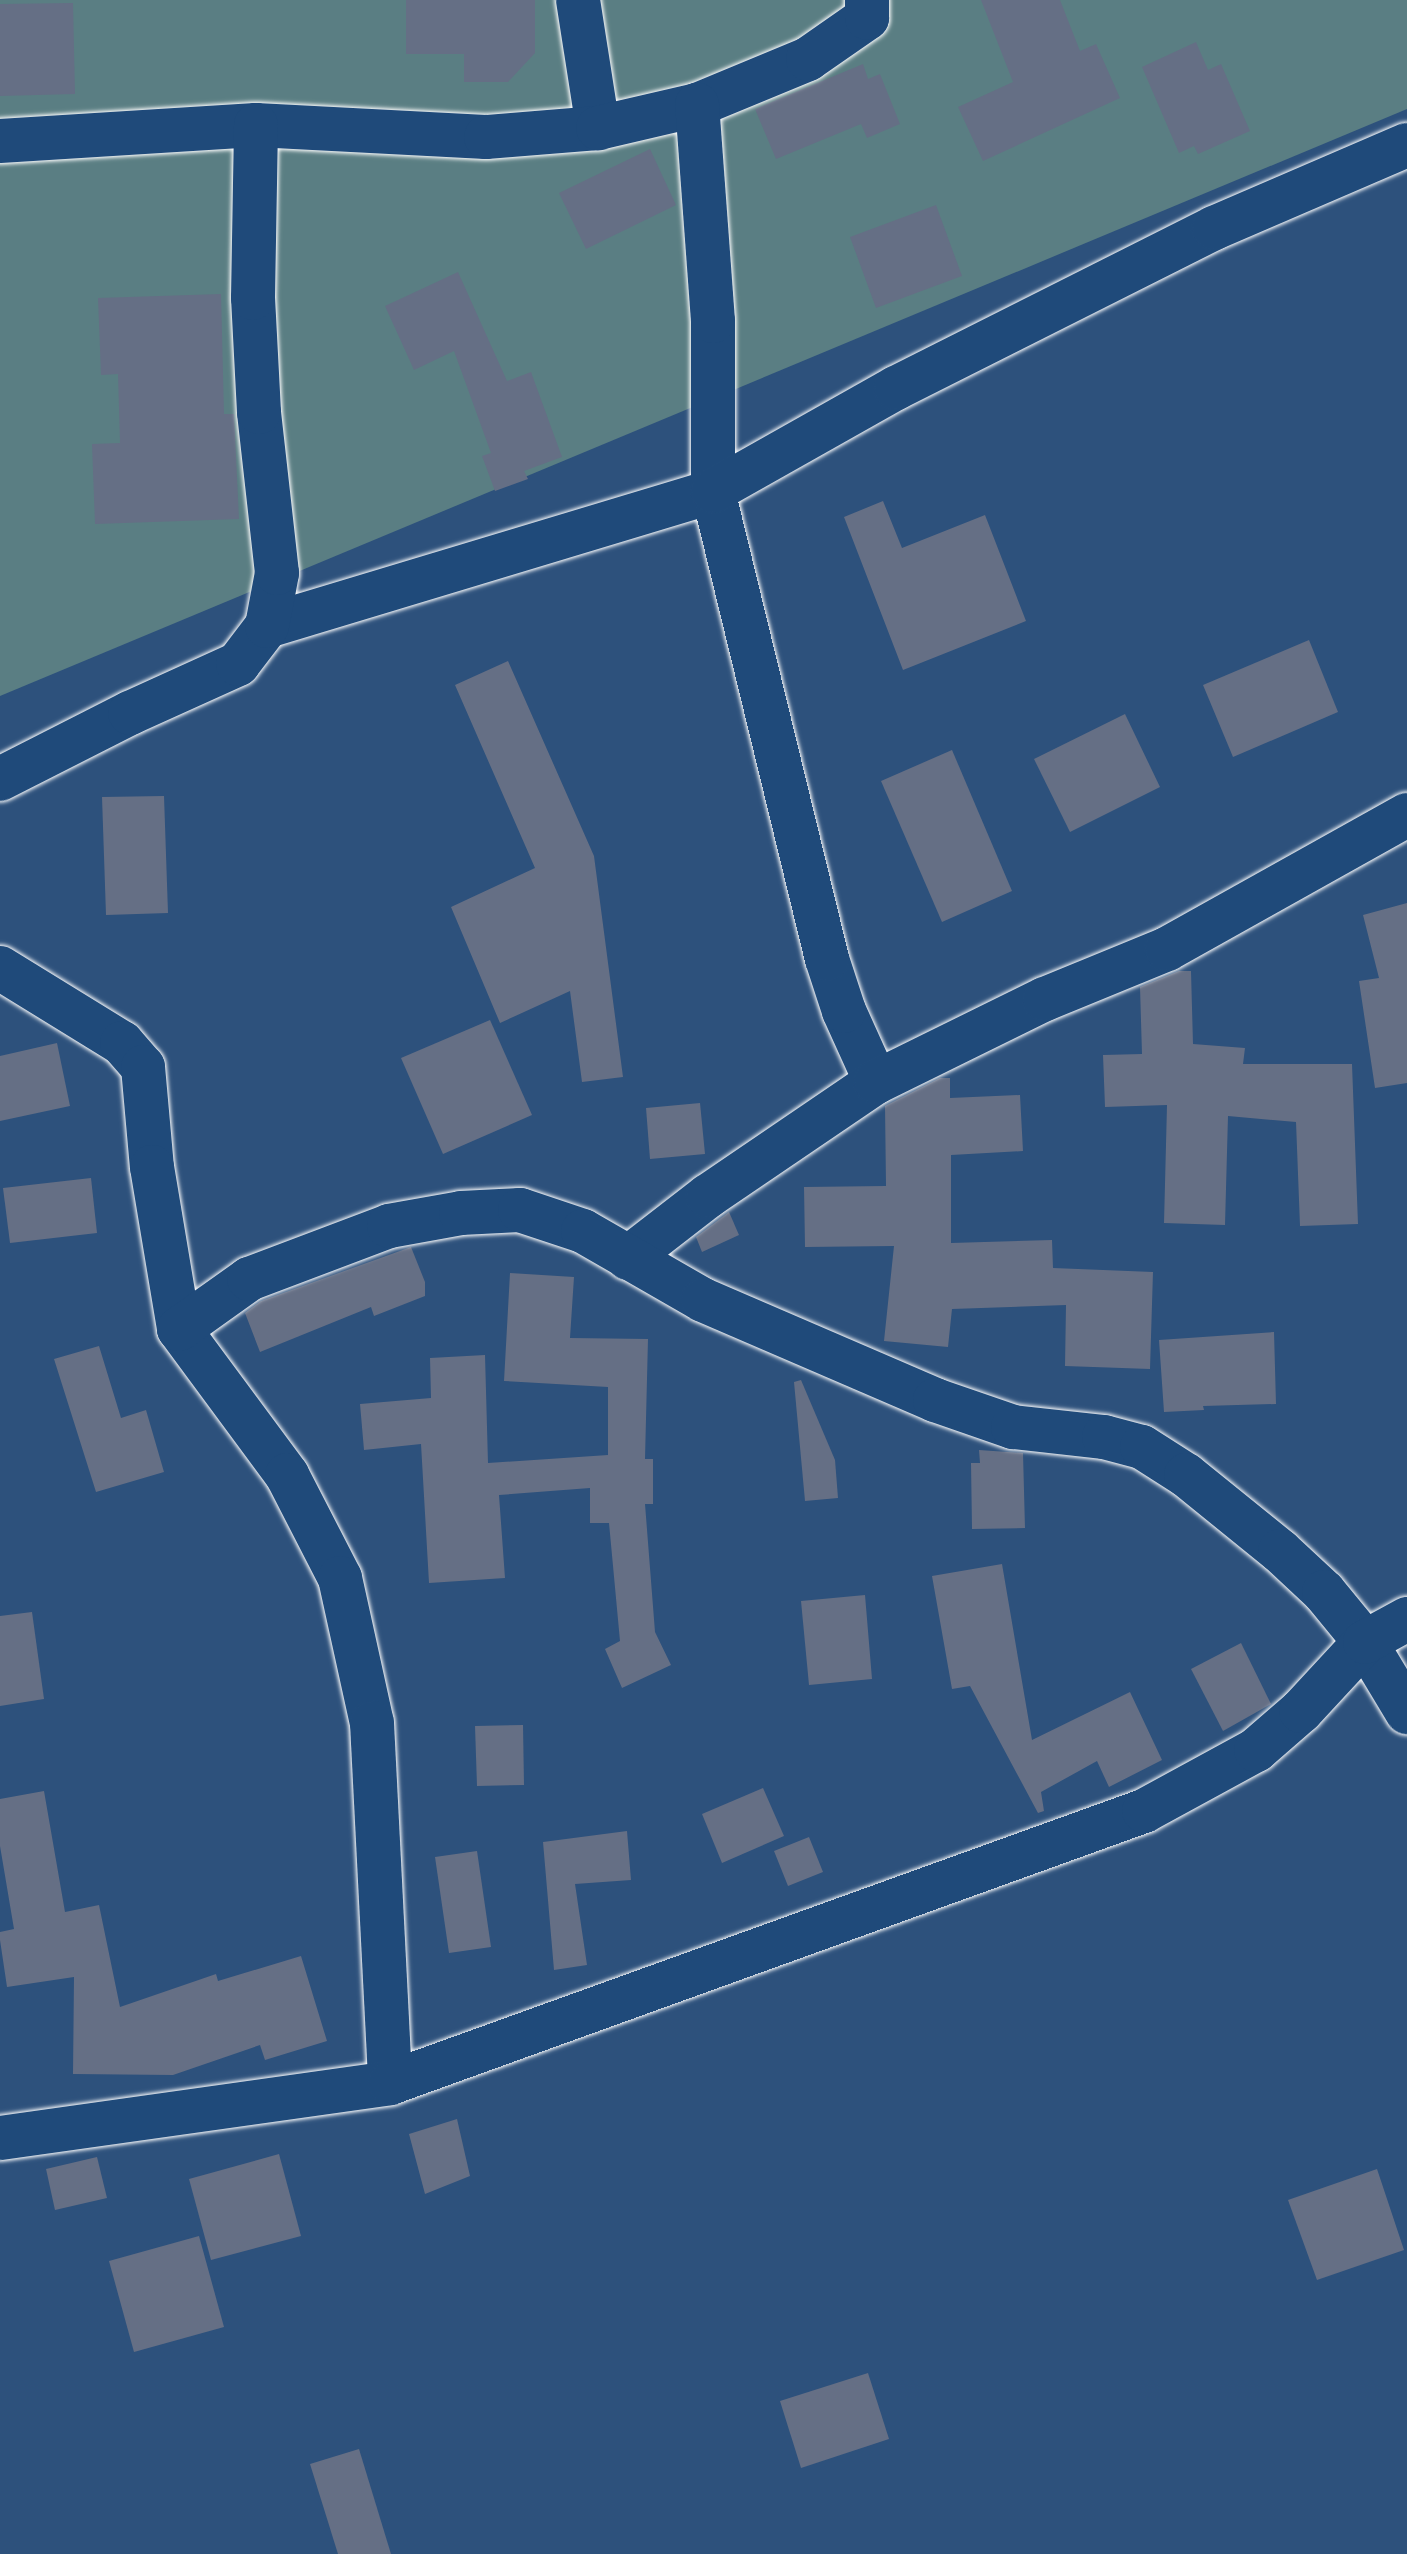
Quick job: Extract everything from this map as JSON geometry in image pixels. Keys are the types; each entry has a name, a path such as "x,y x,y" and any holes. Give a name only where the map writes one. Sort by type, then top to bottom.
{"street":[{"path":"578,0 598,128"},
{"path":"0,141 256,125 486,137 598,128 697,105 808,59 867,18 867,0"},
{"path":"697,105 713,321 713,491 827,959 844,1011 876,1082"},
{"path":"0,779 130,713 238,664 267,626 277,573 259,412 253,298 256,125"},
{"path":"267,626 713,491 896,388 1214,228 1407,145"},
{"path":"628,1258 708,1196 876,1082 1045,999 1167,949 1407,815"},
{"path":"0,968 122,1043 143,1067 152,1167 179,1329 287,1475 340,1578 372,1723 390,2083"},
{"path":"179,1329 249,1279 389,1226 461,1213 520,1210 583,1231 703,1300 935,1400 1013,1427 1104,1437 1142,1447 1186,1475 1280,1551 1324,1592 1365,1642 1407,1712"},
{"path":"0,2138 390,2083 1144,1811 1256,1750 1301,1711 1365,1642 1407,1619"}],"green space":[{"path":"0,0 1407,0 1407,109 0,696"}],"building":[{"path":"406,0 535,0 535,53 508,82 464,82 464,54 406,54"},
{"path":"981,0 1060,0 1080,51 1096,44 1120,98 983,161 958,107 1013,82"},
{"path":"73,3 75,94 0,96 0,4"},
{"path":"1196,42 1208,70 1221,64 1250,131 1198,154 1194,146 1179,153 1142,67"},
{"path":"863,64 868,79 880,74 900,124 867,138 861,124 776,159 755,109"},
{"path":"650,149 676,205 586,249 559,193"},
{"path":"936,205 962,276 876,308 850,237"},
{"path":"458,272 507,381 531,372 562,457 524,471 528,479 495,491 482,456 491,453 454,351 414,370 385,306"},
{"path":"221,294 224,414 234,414 239,519 95,524 92,444 120,443 118,374 101,375 98,298"},
{"path":"883,501 902,548 985,515 1026,621 903,670 844,517"},
{"path":"1309,640 1338,712 1233,757 1203,685"},
{"path":"508,661 594,856 623,1077 582,1082 570,991 500,1023 451,907 535,868 455,685"},
{"path":"1125,714 1160,787 1070,832 1034,759"},
{"path":"952,750 1012,891 942,922 881,781"},
{"path":"164,796 168,913 106,915 102,797"},
{"path":"1407,903 1407,1083 1375,1088 1359,981 1379,978 1363,915"},
{"path":"1179,971 1191,971 1193,1044 1245,1048 1243,1064 1352,1064 1358,1224 1300,1226 1296,1122 1228,1116 1225,1225 1164,1223 1167,1105 1105,1107 1103,1055 1142,1054 1140,987"},
{"path":"490,1020 532,1115 443,1154 401,1058"},
{"path":"57,1043 70,1106 0,1121 0,1056"},
{"path":"940,1078 950,1078 950,1098 1020,1095 1023,1151 951,1155 951,1243 1052,1240 1053,1268 1153,1272 1150,1369 1065,1366 1066,1305 952,1309 948,1347 884,1341 894,1246 805,1247 804,1187 886,1186 885,1106"},
{"path":"700,1103 705,1154 650,1159 646,1108"},
{"path":"91,1178 97,1233 10,1243 3,1188"},
{"path":"729,1212 739,1235 702,1252 696,1237"},
{"path":"411,1247 425,1282 425,1296 374,1316 371,1307 260,1352 245,1313 261,1301"},
{"path":"510,1273 574,1277 570,1338 648,1339 645,1459 653,1459 653,1504 645,1504 655,1632 671,1665 622,1688 605,1649 620,1641 609,1523 590,1523 590,1488 499,1495 505,1578 429,1583 421,1444 364,1450 360,1404 431,1398 430,1358 485,1355 488,1463 608,1455 608,1387 504,1381"},
{"path":"1274,1332 1276,1404 1203,1406 1204,1410 1164,1412 1159,1340"},
{"path":"99,1346 121,1418 146,1410 164,1472 96,1492 54,1359"},
{"path":"801,1380 835,1460 838,1498 805,1501 794,1382"},
{"path":"979,1450 1023,1453 1025,1528 972,1529 971,1463 980,1463"},
{"path":"1002,1564 1032,1740 1130,1692 1162,1760 1109,1787 1097,1761 1041,1792 1044,1811 1038,1813 970,1686 952,1689 932,1576"},
{"path":"865,1595 872,1679 809,1685 801,1601"},
{"path":"32,1612 44,1699 0,1706 0,1616"},
{"path":"1241,1643 1271,1704 1223,1731 1191,1669"},
{"path":"523,1725 524,1785 477,1786 475,1726"},
{"path":"763,1788 784,1836 722,1863 702,1814"},
{"path":"44,1791 65,1912 99,1905 120,2007 216,1974 218,1981 301,1956 327,2041 265,2060 260,2045 173,2075 73,2074 74,1977 7,1987 0,1940 0,1932 14,1929 0,1846 0,1799"},
{"path":"627,1831 631,1880 575,1884 587,1965 554,1970 543,1842"},
{"path":"809,1837 823,1872 788,1886 774,1851"},
{"path":"477,1851 491,1947 449,1953 435,1857"},
{"path":"457,2119 470,2176 425,2194 409,2134"},
{"path":"279,2154 301,2236 211,2260 189,2179"},
{"path":"97,2157 107,2198 55,2210 46,2169"},
{"path":"1377,2169 1404,2250 1317,2280 1288,2200"},
{"path":"199,2236 224,2327 134,2352 109,2261"},
{"path":"868,2373 889,2439 801,2468 780,2401"},
{"path":"359,2449 391,2554 338,2554 310,2464"}]}
